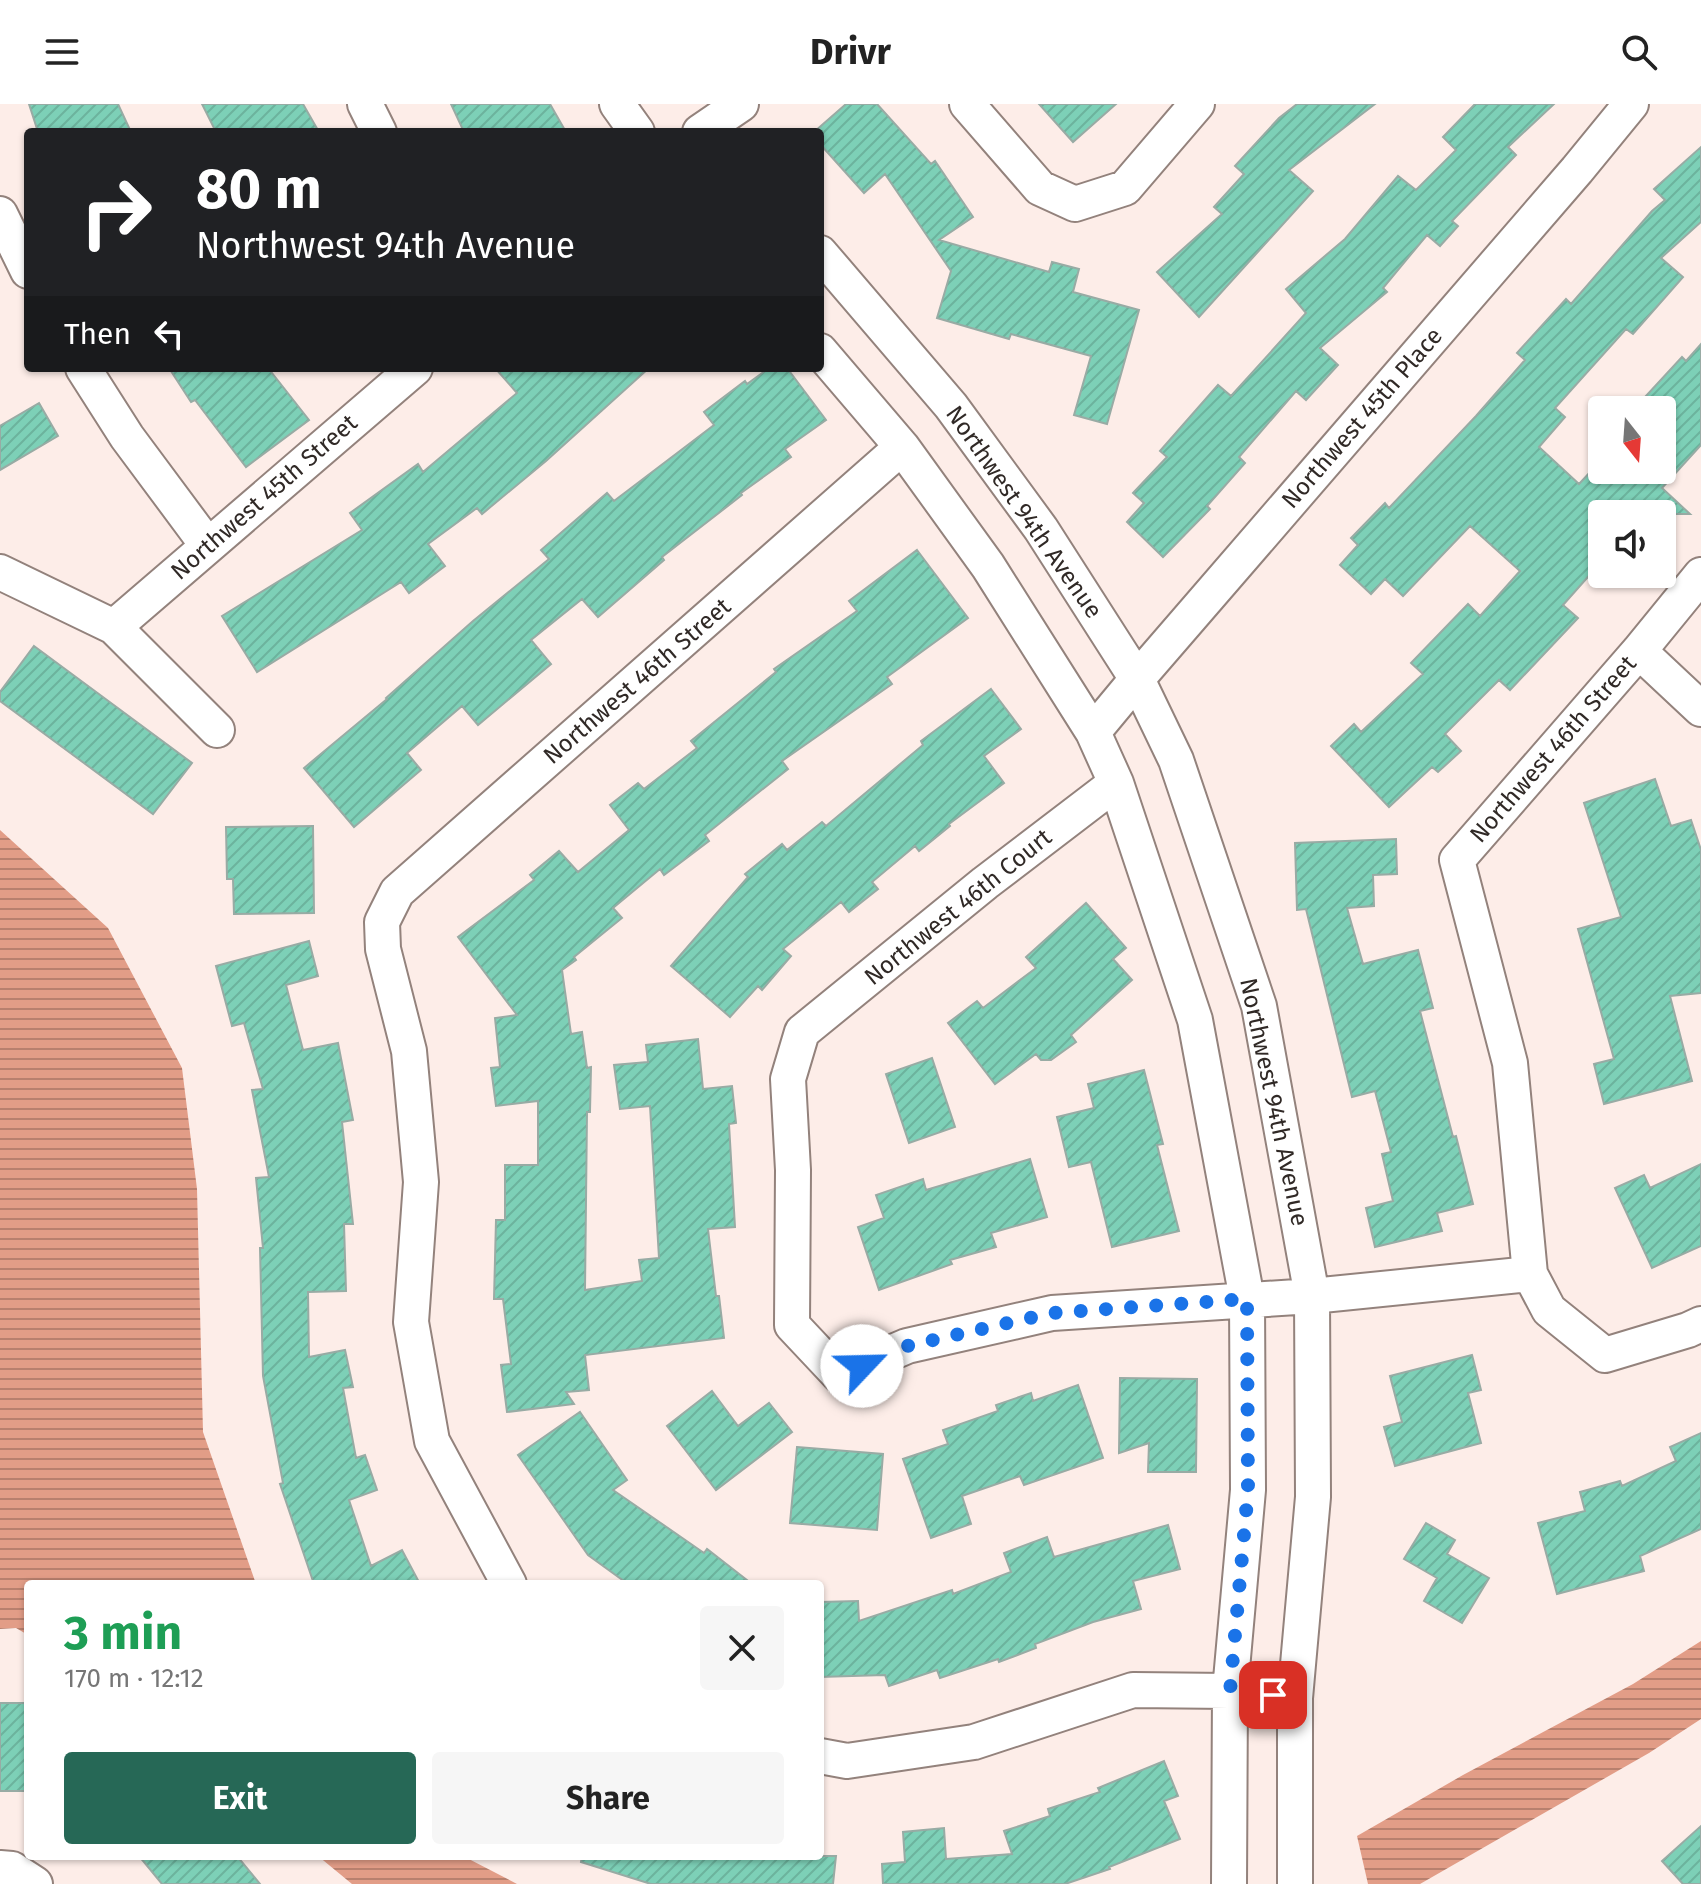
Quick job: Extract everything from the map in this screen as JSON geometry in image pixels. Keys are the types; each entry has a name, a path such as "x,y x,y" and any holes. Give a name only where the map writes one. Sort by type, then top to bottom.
{"street":[{"path":"365,104 377,128"},
{"path":"617,104 634,128"},
{"path":"705,123 741,104"},
{"path":"967,104 1040,188 1075,204 1125,188 1197,104"},
{"name":"Northwest 45th Place","path":"1093,732 1631,104"},
{"path":"0,214 24,263"},
{"name":"Northwest 94th Avenue","path":"824,258 951,406 1041,529 1137,679 1176,760 1259,1006 1312,1296 1313,1497 1295,1698 1295,1884"},
{"path":"824,356 902,447 988,566 1093,732 1116,783 1195,1020 1247,1299 1248,1490 1230,1691 1229,1884"},
{"path":"86,372 127,437 208,546"},
{"name":"Northwest 45th Street","path":"114,627 410,372"},
{"name":"Northwest 46th Street","path":"507,1580 432,1441 411,1322 421,1182 409,1051 383,949 382,922 397,892 902,447"},
{"path":"0,572 114,627 217,730"},
{"name":"Northwest 46th Street","path":"1530,1274 1510,1063 1457,860 1701,575"},
{"path":"1639,651 1701,709"},
{"name":"Northwest 46th Court","path":"1116,783 985,883 802,1032 788,1079 793,1170 792,1325 839,1375 907,1346 1052,1313 1247,1299"},
{"path":"1247,1299 1312,1296 1530,1274 1549,1310 1605,1355 1701,1324"},
{"path":"824,1757 847,1761 974,1742 1133,1690 1230,1691 1295,1698"},
{"path":"0,1868 12,1869 35,1884"}],"shaded area":[{"path":"0,830 108,928 182,1068 197,1189 203,1432 255,1580 24,1580 24,1633 16,1628 0,1629"},
{"path":"1701,1641 1701,1719 1649,1753 1420,1884 1368,1884 1357,1836 1633,1684"},
{"path":"323,1860 471,1860 517,1884 352,1884"}],"building":[{"path":"29,104 118,104 129,128 37,128"},
{"path":"202,104 303,104 317,128 214,128"},
{"path":"451,104 550,104 564,128 462,128"},
{"path":"846,104 877,104 931,164 935,161 973,217 939,240 1049,272 1052,262 1079,269 1073,292 1139,310 1107,424 1074,415 1091,356 1011,334 1009,339 937,318 951,271 885,174 864,193 824,148 824,128 819,128"},
{"path":"1039,104 1116,104 1073,142"},
{"path":"1297,104 1375,104 1289,170 1313,191 1199,317 1157,272 1222,214 1214,207 1244,174 1235,166 1279,118"},
{"path":"1475,104 1554,104 1508,147 1516,155 1452,221 1458,226 1440,246 1427,235 1383,288 1387,292 1320,348 1338,365 1306,400 1296,391 1239,457 1245,463 1207,506 1210,509 1163,557 1127,522 1144,503 1133,493 1167,457 1160,451 1218,385 1231,396 1306,313 1286,289 1345,239 1398,176 1416,190 1456,150 1443,137"},
{"path":"1701,147 1701,222 1661,258 1683,277 1633,334 1626,329 1555,408 1565,417 1539,447 1579,484 1588,474 1588,484 1666,484 1662,488 1675,500 1588,500 1588,577 1563,605 1578,618 1510,690 1499,680 1445,734 1461,751 1438,772 1432,767 1389,807 1331,746 1354,724 1361,732 1423,674 1411,663 1468,604 1480,616 1520,571 1470,526 1403,596 1385,579 1371,594 1340,565 1358,545 1351,538 1385,503 1389,508 1476,416 1525,360 1517,353 1566,299 1571,304 1665,200 1654,189"},
{"path":"1701,344 1701,445 1676,473 1676,396 1646,396 1682,357 1686,361"},
{"path":"172,372 271,372 309,420 246,467 195,400 191,402"},
{"path":"499,372 645,372 482,514 477,508 428,544 445,566 409,593 401,582 257,672 222,616 362,530 350,513 418,464 423,472 517,393"},
{"path":"764,372 790,372 826,420 785,449 791,457 662,557 664,560 598,617 582,599 531,640 551,664 478,725 462,706 407,753 421,770 354,827 304,768 549,559 541,550 607,493 614,501 714,425 704,412 745,381 747,384"},
{"path":"39,403 58,436 0,470 0,426"},
{"path":"1676,501 1690,514 1676,514"},
{"path":"917,550 968,618 887,677 892,684 782,761 788,769 705,835 709,841 664,875 660,869 613,908 622,918 562,970 571,1034 582,1032 587,1068 591,1067 590,1112 587,1112 585,1290 642,1281 639,1260 659,1258 650,1106 620,1109 614,1065 648,1062 646,1045 698,1039 703,1089 732,1086 736,1123 729,1124 735,1227 708,1229 724,1338 585,1355 589,1390 566,1392 574,1404 507,1412 501,1365 511,1364 503,1299 494,1299 496,1220 505,1220 505,1165 538,1165 538,1101 496,1106 491,1068 500,1067 495,1018 517,1015 458,937 534,880 530,875 559,851 578,872 629,830 610,805 638,783 644,789 697,748 691,741 776,672 774,669 857,611 849,601"},
{"path":"34,646 192,763 153,814 0,701 0,692"},
{"path":"991,689 1021,729 984,756 1004,783 919,851 915,846 872,882 878,889 849,912 841,902 783,949 791,956 762,990 758,986 730,1017 671,966 748,877 745,874 782,844 787,850 822,822 826,826 923,745 921,741"},
{"path":"1655,779 1671,826 1691,820 1701,850 1701,993 1670,996 1692,1081 1604,1104 1594,1064 1614,1059 1578,929 1621,917 1584,803"},
{"path":"313,826 314,913 234,914 233,879 227,879 226,827"},
{"path":"1396,839 1397,874 1373,875 1374,906 1347,908 1363,964 1418,950 1433,1008 1420,1011 1473,1204 1437,1213 1442,1231 1375,1247 1366,1208 1393,1201 1382,1154 1391,1152 1375,1091 1352,1097 1306,909 1297,910 1295,843"},
{"path":"1086,903 1126,948 1113,959 1132,980 1071,1035 1076,1042 1051,1060 1041,1060 1036,1054 995,1084 948,1023 977,1001 983,1008 1036,968 1026,957"},
{"path":"309,941 318,976 286,985 303,1050 338,1043 353,1120 342,1122 353,1224 344,1224 346,1291 308,1292 309,1357 345,1350 353,1387 343,1388 356,1458 365,1455 377,1490 349,1500 371,1566 402,1550 418,1580 313,1580 280,1484 283,1483 263,1376 260,1248 263,1248 256,1178 269,1177 252,1090 263,1089 244,1023 232,1026 216,966"},
{"path":"932,1058 955,1127 909,1143 886,1074"},
{"path":"1144,1070 1163,1144 1157,1145 1179,1231 1112,1247 1091,1162 1069,1167 1057,1117 1094,1108 1088,1084"},
{"path":"1030,1159 1047,1217 991,1233 996,1247 950,1260 952,1264 879,1290 858,1227 884,1218 876,1195 923,1179 926,1190"},
{"path":"1701,1164 1701,1246 1652,1268 1615,1188 1644,1175 1650,1188"},
{"path":"1472,1355 1481,1390 1468,1393 1481,1443 1395,1466 1384,1427 1402,1422 1390,1376"},
{"path":"1120,1378 1197,1379 1196,1472 1148,1472 1149,1443 1119,1453"},
{"path":"1078,1385 1103,1458 1024,1485 1020,1476 962,1496 971,1524 931,1538 903,1459 948,1444 943,1430 998,1411 996,1405 1031,1393 1033,1401"},
{"path":"712,1391 738,1426 769,1403 792,1432 716,1490 667,1426"},
{"path":"580,1412 627,1480 613,1490 704,1553 707,1549 747,1580 622,1580 588,1555 518,1455"},
{"path":"1701,1433 1701,1529 1640,1556 1644,1571 1557,1594 1538,1523 1585,1511 1580,1492 1620,1481 1622,1486 1676,1461 1670,1447"},
{"path":"797,1447 883,1454 877,1530 790,1523"},
{"path":"1426,1523 1455,1540 1447,1554 1489,1578 1462,1623 1424,1601 1437,1578 1404,1559"},
{"path":"1168,1525 1180,1569 1133,1581 1141,1609 1093,1622 1035,1644 1036,1648 999,1662 998,1659 940,1678 937,1670 889,1686 885,1675 824,1677 824,1602 858,1601 859,1621 952,1590 953,1594 1011,1572 1004,1553 1047,1537 1054,1557"},
{"path":"0,1703 24,1703 24,1791 0,1791"},
{"path":"1164,1761 1178,1796 1164,1801 1180,1839 1110,1869 1065,1884 883,1884 882,1864 905,1862 903,1832 944,1828 946,1859 1012,1854 1004,1831 1050,1816 1048,1809 1100,1792 1098,1788"},
{"path":"1701,1826 1701,1884 1683,1884 1662,1861"},
{"path":"824,1856 836,1856 833,1884 651,1884 581,1862 824,1860"},
{"path":"142,1860 240,1860 260,1884 162,1884"}],"route":[{"path":"862,1366 907,1346 1052,1313 1247,1299 1248,1490 1230,1691 1273,1695"}]}
